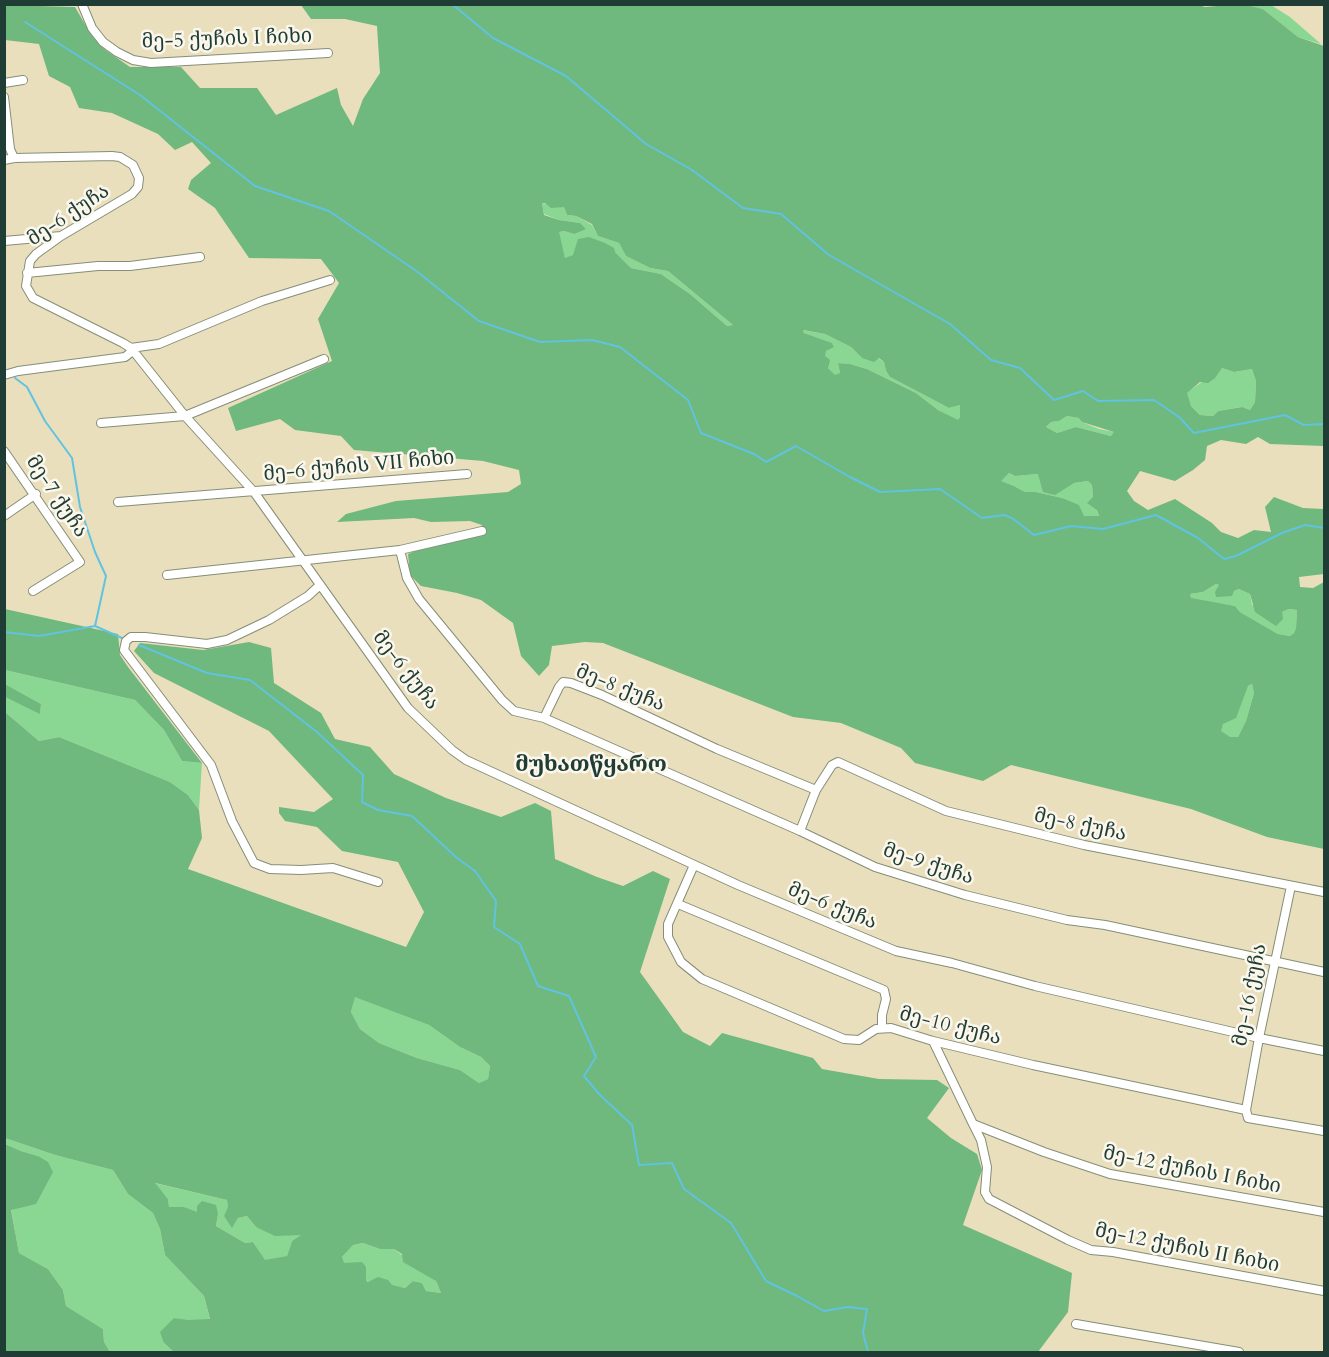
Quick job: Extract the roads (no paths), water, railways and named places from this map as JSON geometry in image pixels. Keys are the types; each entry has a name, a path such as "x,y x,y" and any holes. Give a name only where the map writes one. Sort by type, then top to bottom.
{"street":[{"name":"მე-5 ქუჩის I ჩიხი","path":"82,4 92,28 103,42 133,60 151,63 328,53"},
{"path":"4,83 23,80"},
{"path":"4,97 10,149 14,158 4,160"},
{"name":"მე-6 ქუჩა","path":"14,158 111,156 127,160 137,171 138,187 132,194 61,236 36,254 30,261 26,286 33,298 131,348 185,416 254,492 408,708 452,750 466,760 771,900 896,951 1259,1038 1324,1051"},
{"path":"4,241 61,236"},
{"path":"27,273 98,266 130,266 200,256"},
{"path":"4,375 18,371 125,357 130,353 131,348 159,344 262,301 330,280"},
{"path":"100,423 185,416 324,359"},
{"name":"მე-7 ქუჩა","path":"4,451 36,494 80,562 33,591"},
{"name":"მე-6 ქუჩის VII ჩიხი","path":"118,502 467,474"},
{"path":"4,516 36,494"},
{"path":"168,575 400,550 482,531"},
{"path":"400,550 407,578 419,599 502,700 514,711 544,718"},
{"path":"320,585 308,596 269,620 227,640 207,644 145,637 131,638 126,641 124,650 211,765 232,821 254,863 270,869 333,868 378,882"},
{"name":"მე-8 ქუჩა","path":"544,718 559,687 563,682 571,683 602,695 717,749 816,790"},
{"name":"მე-9 ქუჩა","path":"544,718 800,831 875,867 965,895 1067,920 1105,925 1324,972"},
{"name":"მე-8 ქუჩა","path":"800,831 816,790 832,765 838,762 946,811 1084,845 1324,892"},
{"name":"მე-10 ქუჩა","path":"694,865 668,924 668,937 681,962 702,979 844,1039 859,1040 882,1027 891,1028 933,1041 1032,1065 1246,1110 1248,1118 1324,1131"},
{"name":"მე-16 ქუჩა","path":"1246,1110 1291,886"},
{"path":"678,904 884,990 886,999 882,1027"},
{"path":"933,1041 973,1124"},
{"name":"მე-12 ქუჩის I ჩიხი","path":"973,1124 1044,1152 1110,1174 1324,1212"},
{"name":"მე-12 ქუჩის II ჩიხი","path":"973,1124 981,1140 987,1167 985,1192 989,1199 1068,1240 1092,1250 1324,1291"},
{"path":"1076,1324 1239,1353"}],"waterway":[{"path":"452,4 493,38 566,76 646,144 692,170 743,208 781,214 829,255 950,324 991,360 1020,368 1054,400 1083,391 1098,401 1154,400 1179,417 1194,433 1285,415 1304,425 1324,424"},
{"path":"25,22 140,95 255,186 329,211 415,270 479,321 540,342 592,340 620,347 688,400 701,433 754,454 766,462 796,446 880,492 940,489 982,518 1004,515 1012,518 1034,535 1071,526 1103,529 1156,515 1198,538 1224,559 1236,556 1282,533 1305,525 1324,528"},
{"path":"15,378 27,387 45,421 72,458 80,507 95,552 106,576 95,626"},
{"path":"4,632 39,636 95,626 122,638"},
{"path":"139,645 207,673 250,680 317,732 363,775 362,802 378,810 412,816 457,858 475,871 496,901 494,927 520,944 538,986 569,996 596,1057 584,1076 599,1094 632,1125 639,1165 672,1163 684,1189 731,1223 766,1281 824,1311 848,1307 867,1309 863,1333 868,1352"}],"district":[{"name":"მუხათწყარო","path":"591,766"}]}
